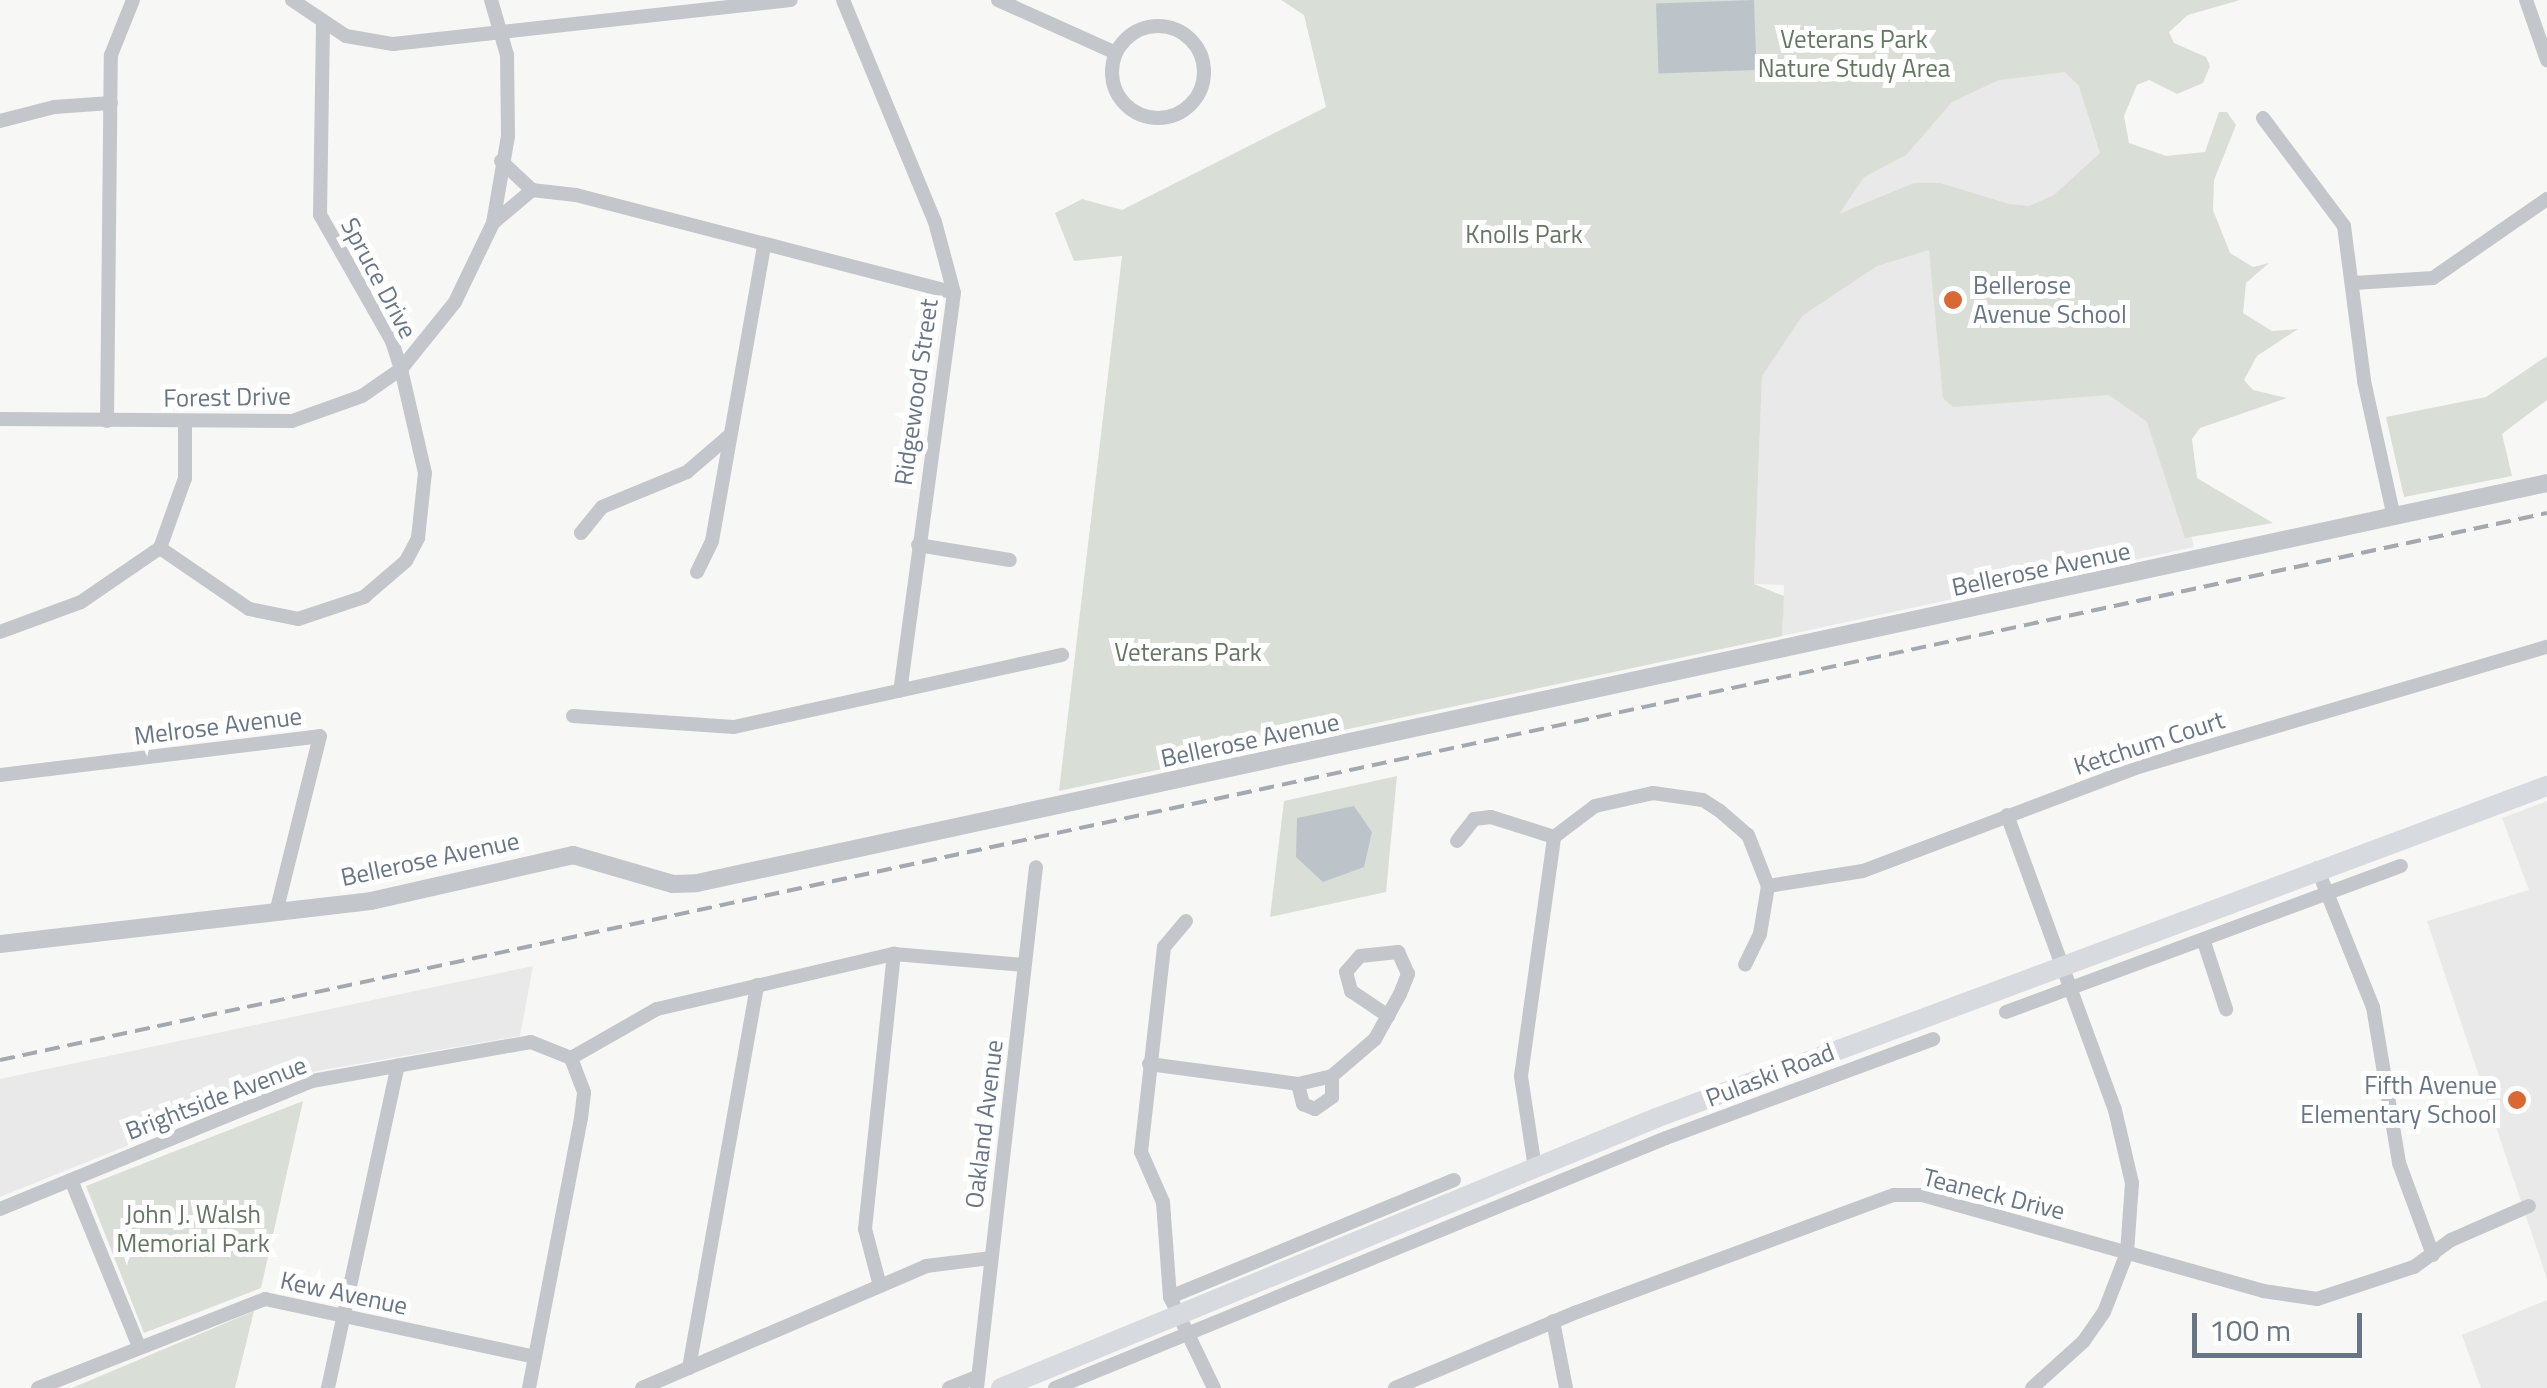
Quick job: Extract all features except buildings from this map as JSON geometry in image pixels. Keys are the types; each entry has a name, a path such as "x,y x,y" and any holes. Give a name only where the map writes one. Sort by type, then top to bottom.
{"main road":[{"name":"Pulaski Road","path":"1001,1388 1062,1382 1179,1315 1656,1118 2317,868 2547,786"}],"street":[{"path":"107,421 115,36 133,0"},
{"path":"292,0 323,25 392,44 792,0"},
{"name":"Forest Drive","path":"0,419 292,421 362,396 401,369 456,302 493,224 500,161 508,136 501,34 492,0"},
{"path":"662,13 678,0"},
{"name":"Ridgewood Street","path":"843,0 942,241 954,293 900,690"},
{"path":"998,0 1019,3 1116,53"},
{"path":"2526,0 2547,60"},
{"name":"Spruce Drive","path":"160,548 232,600 271,615 319,616 386,583 418,538 425,510 425,474 401,369 392,341 320,215 323,25"},
{"path":"1170,28 1185,34 1203,60 1200,92 1167,118 1139,114 1113,81 1116,53 1139,30 1170,28"},
{"path":"0,121 54,107 111,104"},
{"path":"2262,118 2344,226 2364,381 2394,518"},
{"path":"500,161 532,190 576,195 954,293"},
{"path":"493,224 532,190"},
{"path":"2354,283 2433,278 2547,199"},
{"path":"697,572 712,541 764,246"},
{"path":"0,632 81,602 160,548 185,478 185,422"},
{"path":"581,534 602,508 687,472 731,434"},
{"name":"Bellerose Avenue","path":"0,944 371,901 573,855 673,884 697,883 2547,483"},
{"path":"918,545 1010,560"},
{"name":"Ketchum Court","path":"1768,886 1863,871 2135,768 2547,647"},
{"path":"574,716 711,729 1062,655"},
{"name":"Melrose Avenue","path":"0,775 320,736 276,913"},
{"path":"1535,1168 1520,1076 1554,837 1596,806 1653,793 1682,795 1736,823 1756,850 1768,886 1760,934 1745,965"},
{"path":"2008,815 2128,1148 2127,1253 2104,1312 2084,1341 2032,1388"},
{"path":"1456,841 1474,819 1490,817 1554,837"},
{"name":"Oakland Avenue","path":"978,1382 1036,866"},
{"path":"2006,1012 2401,866"},
{"path":"2317,868 2373,1007 2399,1163 2434,1255"},
{"path":"1186,921 1164,947 1141,1152 1163,1202 1179,1315 1214,1388"},
{"path":"2204,942 2226,1008"},
{"path":"1149,1064 1298,1084 1332,1076 1375,1039 1388,1016 1408,974 1398,952 1360,956 1346,972 1351,991 1388,1016"},
{"path":"528,1388 582,1118 584,1092 571,1058 658,1009 894,954 1026,965"},
{"path":"880,1286 864,1229 894,954"},
{"path":"689,1368 757,986"},
{"path":"1179,1315 1932,1039"},
{"path":"1864,1040 1872,1061"},
{"name":"Brightside Avenue","path":"0,1209 312,1082 530,1042 571,1058"},
{"path":"328,1388 398,1065"},
{"path":"1298,1084 1303,1104 1315,1108 1332,1096 1332,1076"},
{"path":"1656,1118 1666,1138"},
{"path":"70,1180 139,1347"},
{"path":"1179,1315 1454,1180"},
{"name":"Teaneck Drive","path":"1395,1388 1553,1322 1894,1195 1922,1195 2127,1253 2317,1299 2383,1280 2434,1255 2476,1227 2529,1206"},
{"path":"642,1388 926,1266 990,1258"},
{"name":"Kew Avenue","path":"38,1388 265,1299 535,1358"},
{"path":"1553,1322 1566,1388"},
{"path":"949,1388 978,1382"}],"shaded area":[{"path":"1754,0 1756,70 1659,73 1656,3"},
{"name":"Bellerose Avenue School","path":"2075,47 2194,547 1782,636 1784,585 1754,584 1763,349 1797,126"},
{"name":"Fifth Avenue Elementary School","path":"2547,801 2547,1279 2427,921 2529,890 2502,818"},
{"path":"1354,806 1372,832 1364,867 1323,882 1296,857 1297,818"},
{"path":"533,966 520,1036 311,1072 0,1197 0,1079"},
{"path":"2547,1300 2547,1388 2481,1388 2462,1335"}],"green space":[{"path":"1281,0 2240,0 2188,15 2169,32 2174,43 2206,57 2210,66 2203,83 2177,94 2149,80 2137,85 2124,116 2129,143 2166,156 2205,152 2219,112 2227,112 2236,125 2214,180 2213,210 2230,253 2253,267 2269,263 2246,283 2243,313 2272,331 2298,329 2257,356 2244,380 2253,390 2287,398 2200,428 2192,439 2197,478 2273,523 2185,538 2147,422 2109,395 1953,407 1943,398 1929,250 1877,266 1802,316 1762,376 1754,584 1784,596 1782,636 1059,791 1122,256 1074,261 1055,213 1082,199 1122,210 1326,107 1304,15","holes":["2065,72 2079,86 2100,153 2054,195 2029,206 2009,204 1940,183 1914,183 1839,214 1864,177 1906,155 1952,102 1999,80"]},
{"path":"2547,356 2547,400 2502,434 2512,476 2404,497 2386,417 2486,397"},
{"path":"1397,776 1386,892 1270,917 1284,801"},
{"name":"John J. Walsh Memorial Park","path":"303,1101 261,1288 144,1333 86,1186"},
{"name":"John J. Walsh Memorial Park","path":"254,1311 235,1388 72,1388"}],"railway":[{"path":"0,1060 2547,513"}],"place":[{"name":"Bellerose Avenue School","path":"1953,300"},
{"name":"Fifth Avenue Elementary School","path":"2517,1100"}],"park label":[{"name":"Veterans Park Nature Study Area","path":"1854,54"},
{"name":"Knolls Park","path":"1524,234"},
{"name":"Veterans Park","path":"1188,652"}]}
